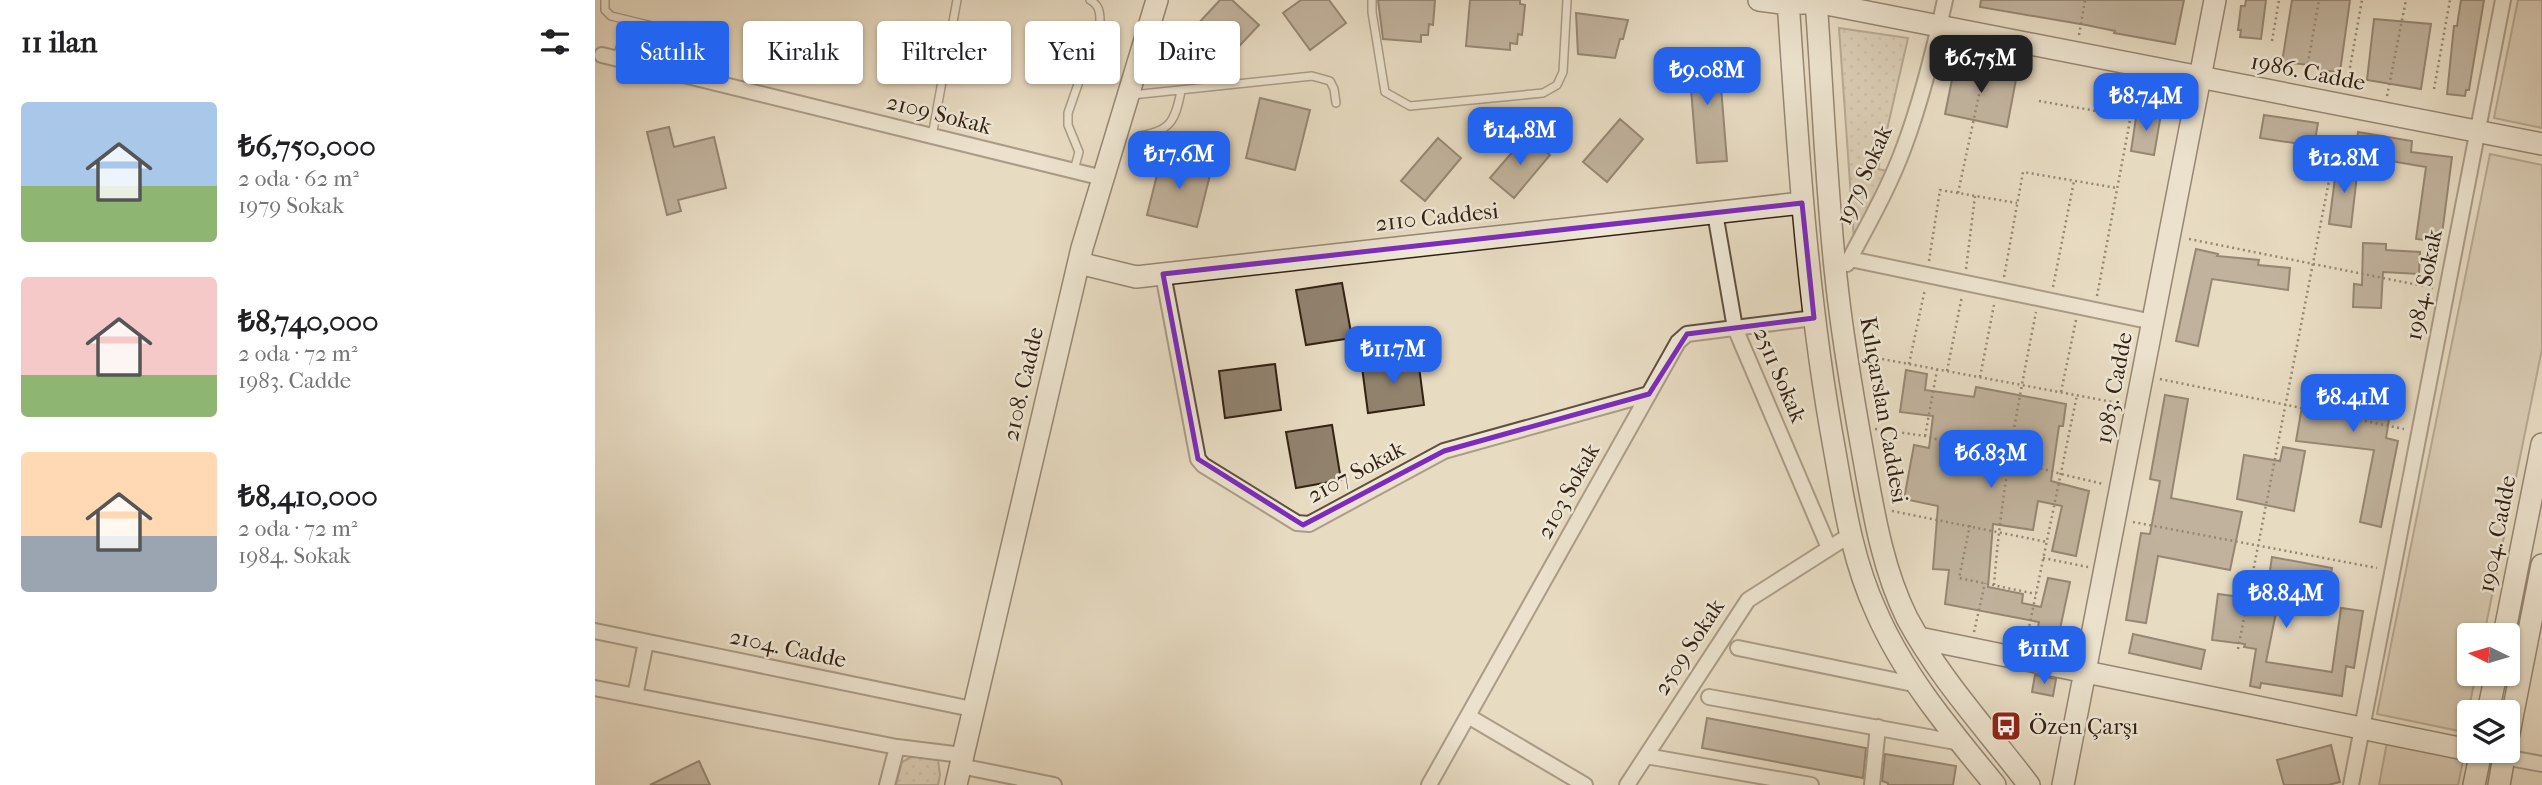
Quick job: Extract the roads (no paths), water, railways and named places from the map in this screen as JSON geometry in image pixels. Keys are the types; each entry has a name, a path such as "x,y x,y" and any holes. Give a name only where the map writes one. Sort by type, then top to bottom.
{"street":[{"name":"2108. Cadde","path":"959,768 1079,263 1157,0"},
{"name":"1986. Cadde","path":"1759,0 1816,1 2542,144"},
{"name":"1979 Sokak","path":"1837,284 1889,184 1904,148 1919,103 1945,0"},
{"name":"1983. Cadde","path":"2063,785 2215,0"},
{"name":"1984. Sokak","path":"2351,785 2503,0"},
{"name":"Kılıçarslan Caddesi","path":"1816,1 1837,284 1873,508 1896,592 1919,638 2029,785"},
{"path":"1789,2 1814,318 1828,417 1850,535 1875,610 1891,642 1918,685 1995,785"},
{"name":"2109 Sokak","path":"601,55 616,59"},
{"name":"2109 Sokak","path":"719,84 1103,178"},
{"name":"2110 Caddesi","path":"1079,263 1132,277 1803,203"},
{"name":"2511 Sokak","path":"1715,213 1735,328 1829,548"},
{"path":"1850,259 2153,322"},
{"name":"2107 Sokak","path":"1163,274 1198,460 1303,525 1444,451 1649,394"},
{"name":"2103 Sokak","path":"1429,785 1682,337 1687,334 1814,318"},
{"name":"1904. Cadde","path":"2506,623 2542,444"},
{"name":"2509 Sokak","path":"1627,785 1748,600 1850,535"},
{"path":"2516,700 2542,565"},
{"name":"2104. Cadde","path":"595,631 972,709"},
{"path":"1919,638 2457,747"},
{"path":"635,695 646,642"},
{"path":"1738,648 1918,685"},
{"path":"595,688 897,747 959,768 1054,785"},
{"path":"1709,697 1961,743"},
{"path":"1468,716 1585,785"},
{"path":"1872,785 1878,727"},
{"path":"887,785 897,747"},
{"path":"2520,755 2542,764"},
{"path":"1646,756 1762,781 1811,785"},
{"path":"2474,785 2475,763"},
{"path":"2498,785 2503,763"}],"lane":[{"path":"605,0 605,10 611,16 628,21"},
{"path":"932,136 957,0"},
{"path":"1074,171 1079,152 1068,125 1068,113 1100,22 1100,11 1096,3 1090,0"},
{"path":"1372,0 1371,12 1384,92 1410,106 1543,93 1557,85 1563,72 1567,0"},
{"path":"1128,96 1312,76 1330,81 1336,103"},
{"path":"1139,135 1160,132 1171,123 1178,108 1181,91"}],"place":[{"name":"Özen Çarşı","path":"2006,726"}]}
